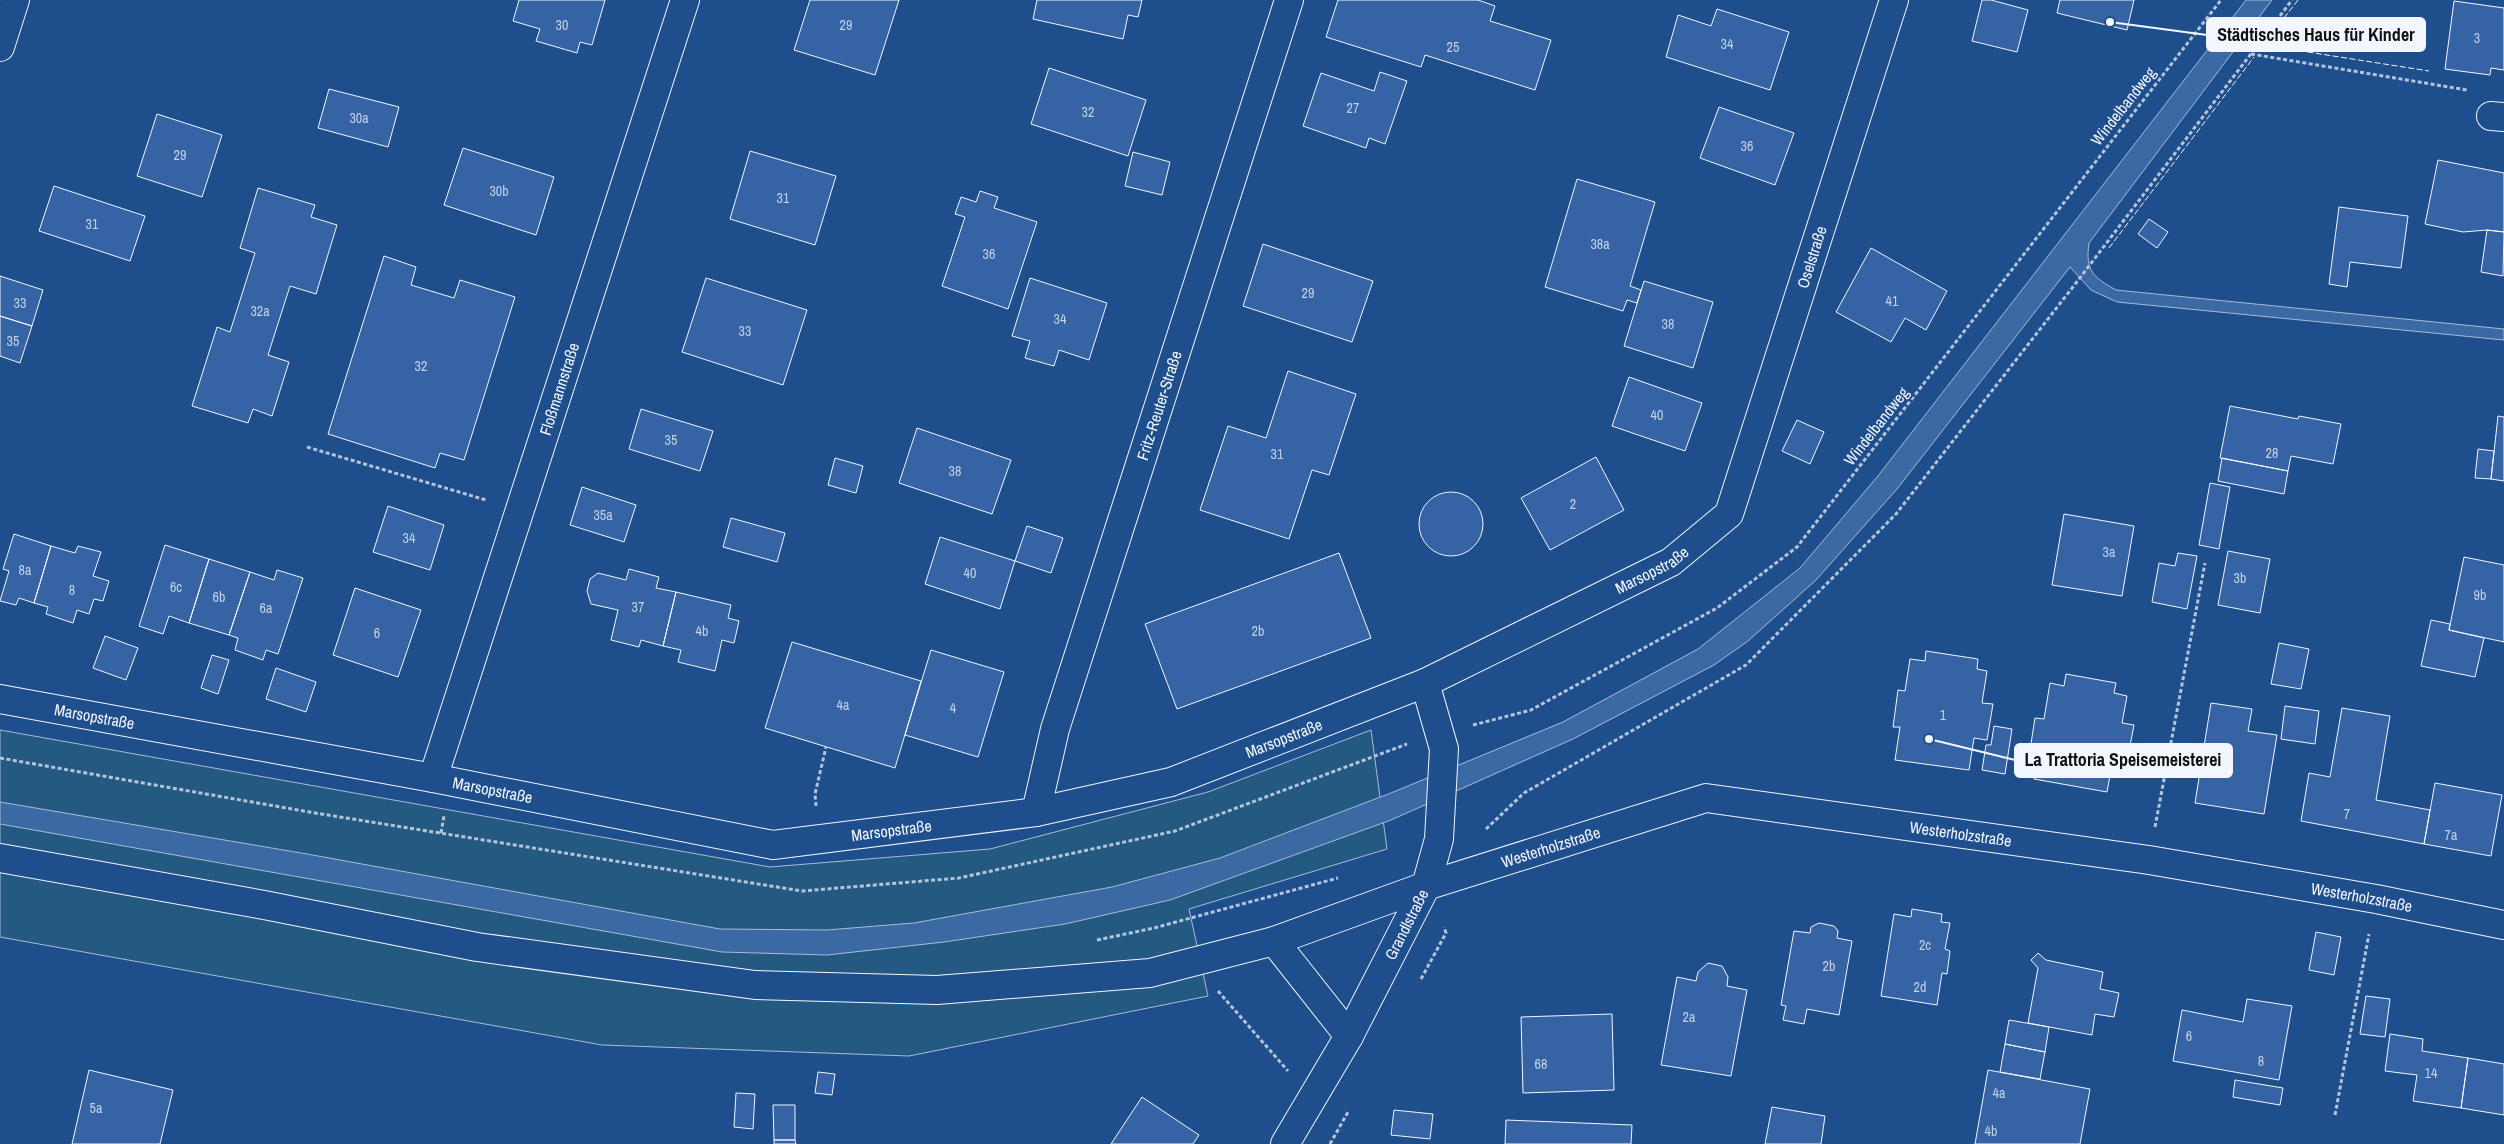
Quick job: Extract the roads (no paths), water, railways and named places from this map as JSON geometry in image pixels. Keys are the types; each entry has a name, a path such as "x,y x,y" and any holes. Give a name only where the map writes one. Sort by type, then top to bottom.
{"street":[{"path":"0,47 15,0"},
{"name":"Floßmannstraße","path":"433,778 685,0"},
{"name":"Fritz-Reuter-Straße","path":"1036,812 1055,729 1290,0"},
{"name":"Oselstraße","path":"1730,514 1894,0"},
{"name":"Marsopstraße","path":"0,699 433,778 773,844 820,839 1036,812 1171,782 1425,683 1671,562 1730,514"},
{"name":"Grandlstraße","path":"1285,1144 1314,1099 1349,1036 1426,886 1439,839 1443,741 1425,683"},
{"name":"Westerholzstraße","path":"0,858 264,905 477,947 755,985 937,990 1150,973 1274,942 1426,886 1706,798 2149,860 2376,899 2504,925"},
{"path":"1274,942 1349,1036"}],"place":[{"name":"Städtisches Haus für Kinder","path":"2110,22"},
{"name":"La Trattoria Speisemeisterei","path":"1929,739"}]}
